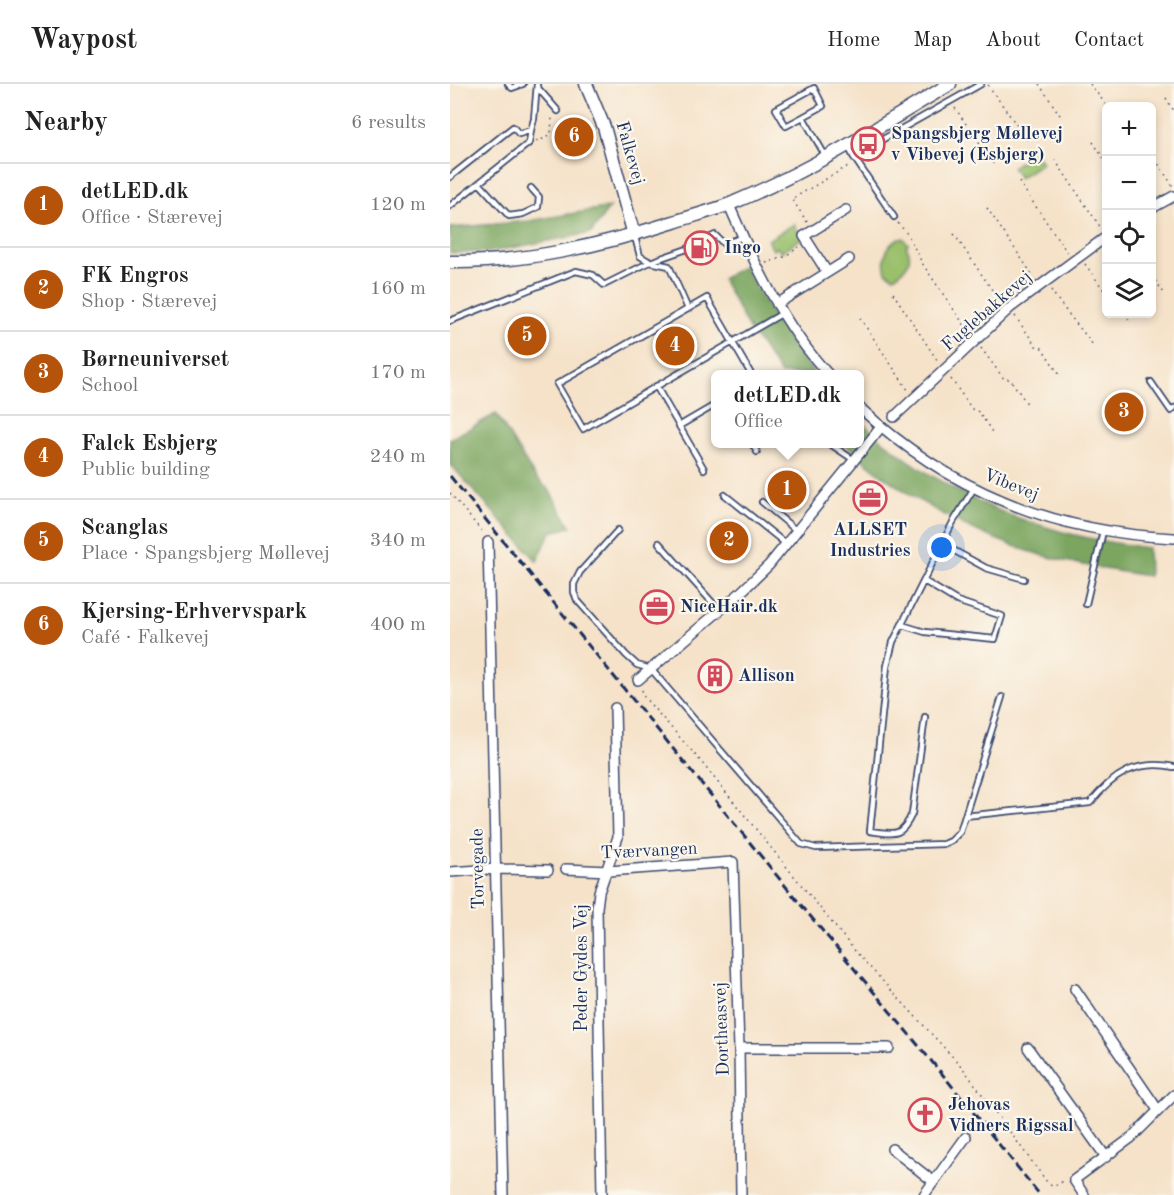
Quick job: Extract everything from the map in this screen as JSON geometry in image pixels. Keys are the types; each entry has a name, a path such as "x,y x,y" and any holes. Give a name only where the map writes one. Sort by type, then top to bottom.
{"street":[{"name":"Falkevej","path":"586,84 604,127 634,235"},
{"path":"450,262 482,262 555,252 634,235 729,205 826,157 851,151 951,84"},
{"path":"1156,206 1173,195"},
{"path":"729,205 756,266 777,304 824,370"},
{"path":"827,272 804,236 846,210"},
{"name":"Fuglebakkevej","path":"894,417 1008,310 1102,240"},
{"path":"777,304 849,259"},
{"name":"Vibevej","path":"864,412 926,460 974,488 1025,510 1103,531 1134,536 1174,538"},
{"path":"864,448 881,427"},
{"path":"638,680 720,611 769,565 864,448"},
{"name":"Torvegade","path":"488,542 503,1195"},
{"name":"Peder Gydes Vej","path":"602,1195 597,908 599,892 618,837 615,708"},
{"name":"Tværvangen","path":"566,869 608,871 733,862"},
{"name":"Dortheasvej","path":"733,862 741,1195"},
{"path":"450,872 495,869 548,870"},
{"path":"1075,989 1158,1110"},
{"path":"739,1048 889,1048"},
{"path":"1028,1048 1106,1157"},
{"path":"1084,1195 1074,1180 1131,1138 1174,1095"},
{"path":"924,1195 966,1137"},
{"path":"892,1149 933,1182"}],"lane":[{"path":"508,84 512,88 519,85"},
{"path":"894,217 856,162 851,151 981,84"},
{"path":"537,86 558,111"},
{"path":"450,206 530,142 537,86"},
{"path":"814,88 823,106 803,117 786,126 776,109 814,88"},
{"path":"803,117 826,157"},
{"path":"450,177 513,128 519,134 531,130"},
{"path":"479,183 509,216 523,214 538,207 539,197 531,188"},
{"path":"634,235 640,256 650,262 669,266 688,309"},
{"path":"450,321 576,271 593,275 604,285 650,262 687,249 715,235 724,244 743,237"},
{"path":"748,370 732,342 706,298 557,384 583,429 656,386 732,342 783,313"},
{"path":"1151,382 1171,411 1174,408"},
{"path":"656,386 704,469"},
{"path":"679,426 711,407"},
{"path":"754,448 757,452"},
{"path":"836,448 854,460"},
{"path":"925,717 912,814 907,825 896,834 870,831 887,666 893,642 942,544 974,488"},
{"path":"725,495 786,544"},
{"path":"762,502 797,531"},
{"path":"618,531 580,572 574,584 577,600 626,655 637,665 651,669 801,844 816,848 944,844 951,841 960,832 1002,697"},
{"path":"1086,604 1103,531"},
{"path":"659,543 720,611"},
{"path":"942,544 986,568 1024,579"},
{"path":"902,624 925,632 995,639 1002,616 957,601 924,581"},
{"path":"965,816 1090,803 1105,784 1127,770 1161,764 1174,767"}],"path":[{"path":"987,84 1028,141"},
{"path":"1039,84 1062,118"},
{"path":"1090,84 1104,102"},
{"path":"1166,98 1174,111"},
{"path":"950,101 995,166"},
{"path":"530,142 543,139 551,133 550,118 558,111"},
{"path":"1093,142 1103,156"},
{"path":"1153,156 1173,195"},
{"path":"1055,160 1102,229"},
{"path":"812,231 792,199 856,162"},
{"path":"1019,182 1102,290"},
{"path":"987,208 1042,284 1070,318 1077,322 1093,345"},
{"path":"894,217 908,235 922,263 975,341 1004,379 1010,379 1028,405"},
{"path":"954,234 1008,310 1036,346 1041,348 1059,374"},
{"path":"756,266 784,257 808,242"},
{"path":"1156,282 1164,293"},
{"path":"893,293 944,370 972,409 979,412 992,432"},
{"path":"860,318 914,398"},
{"path":"450,493 484,533 488,542"},
{"path":"638,680 644,697 705,766 836,929 962,1067 1047,1182 1054,1186 1068,1178 1074,1180"}],"green space":[{"path":"1035,152 1042,163 1019,178 1012,167"},
{"path":"610,207 591,233 490,252 450,253 450,228 529,221"},
{"path":"794,224 802,238 781,252 777,247 773,250 768,240"},
{"path":"899,238 903,238 908,244 906,246 909,251 909,260 905,268 894,277 886,272 885,257 888,248"},
{"path":"744,266 777,322 812,370 778,370 748,327 722,279"},
{"path":"496,414 535,477 549,490 571,527 551,532 537,561 450,464 450,439"},
{"path":"864,424 924,471 998,510 1073,535 1148,548 1149,576 1097,568 1045,556 992,538 939,512 889,480 850,448 864,448"}],"railway":[{"path":"450,476 1040,1195"}],"place":[{"name":"Kjersing-Erhvervspark","path":"574,137"},
{"name":"Spangsbjerg Møllevej v Vibevej (Esbjerg)","path":"868,144"},
{"name":"Ingo","path":"701,248"},
{"name":"Scanglas","path":"527,336"},
{"name":"Falck Esbjerg","path":"675,346"},
{"name":"Børneuniverset","path":"1124,412"},
{"name":"detLED.dk","path":"787,490"},
{"name":"ALLSET Industries","path":"870,498"},
{"name":"FK Engros","path":"729,541"},
{"name":"NiceHair.dk","path":"657,607"},
{"name":"Allison","path":"715,676"},
{"name":"Jehovas Vidners Rigssal","path":"925,1115"}]}
